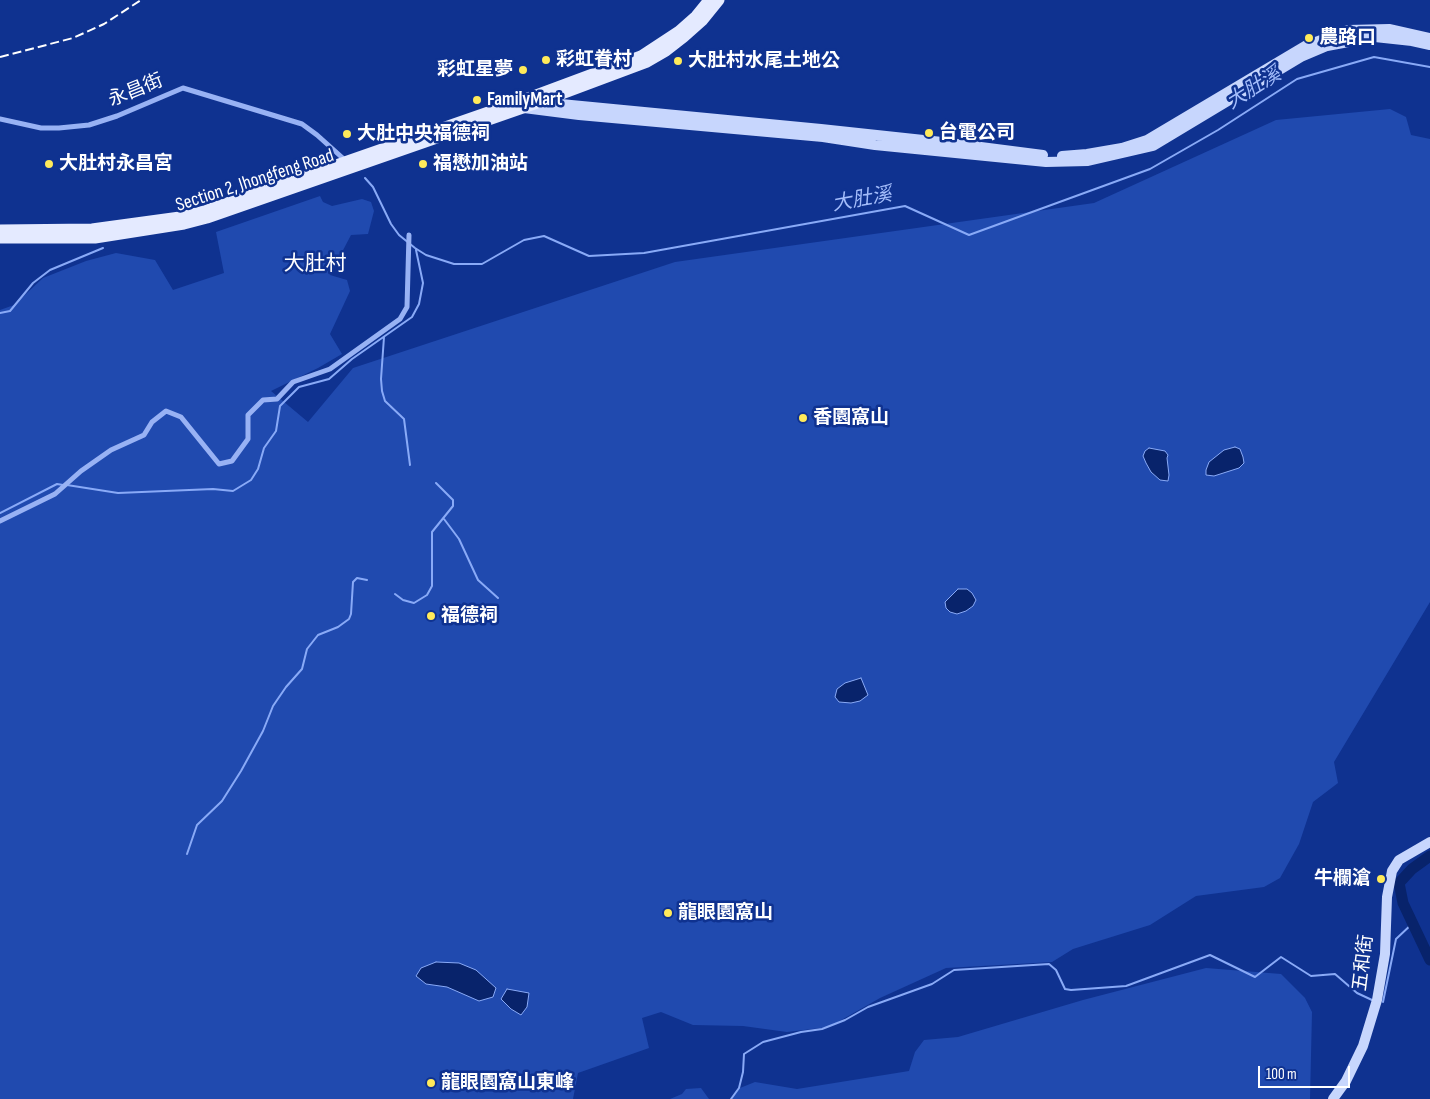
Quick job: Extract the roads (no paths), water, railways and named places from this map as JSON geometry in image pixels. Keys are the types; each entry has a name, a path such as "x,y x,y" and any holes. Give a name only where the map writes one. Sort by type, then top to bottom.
{"main road":[{"name":"Section 2, Jhongfeng Road","path":"623,68 666,40 696,16 709,0"},
{"name":"Section 2, Jhongfeng Road","path":"0,238 94,238 204,211 350,165 623,68 647,62 666,51 702,21 719,0"},
{"path":"523,104 628,120 823,137 1046,162 1088,161 1153,146 1348,30 1389,29 1430,38"},
{"path":"538,99 583,107 942,142 1050,156 1087,154 1122,148 1147,140 1305,46 1375,37 1430,45"},
{"name":"Section 2, Jhongfeng Road","path":"538,99 582,88 598,77"},
{"path":"582,88 577,96 578,102 583,107"},
{"name":"Section 2, Jhongfeng Road","path":"0,230 92,229 147,226"},
{"name":"五和街","path":"1333,1099 1346,1081 1363,1046 1377,1000 1385,954 1387,898 1392,871 1399,860 1430,842"}],"street":[{"name":"永昌街","path":"0,119 41,128 81,126 104,120 183,88 302,124 350,165"},
{"path":"0,521 56,494 81,471 111,450 144,435 152,422 166,411 181,417 218,464 232,461 248,439 248,415 263,400 276,398 293,382 330,369 400,319 407,307 409,237"}],"waterway":[{"name":"大肚溪","path":"365,178 373,187 391,224 399,235 426,255 454,264 482,264 524,240 544,236 589,256 644,253 905,206 969,235 1150,169 1218,130 1297,79 1374,57 1430,67"},
{"name":"大肚溪","path":"0,313 10,311 33,283 50,270 103,248"},
{"path":"67,485 118,493 213,489 233,491 251,480 258,469 264,448 276,431 280,406 299,387 329,379 352,359 412,317 419,304 423,283 416,250"},
{"path":"384,337 382,391 385,401 404,419 410,465"},
{"path":"395,594 403,600 414,603 427,595 432,586 432,532 453,506 453,500 436,483"},
{"path":"0,513 57,484 63,485"},
{"path":"444,519 459,539 478,580 498,598"},
{"path":"187,854 197,825 222,801 241,771 263,731 273,706 302,669 307,649 318,635 338,627 349,619 353,582 357,578 367,580"},
{"path":"1430,856 1412,869 1399,883 1403,903 1430,960"},
{"path":"1383,1002 1396,939 1413,923"},
{"path":"731,1099 739,1088 743,1072 744,1054 763,1042 801,1032 822,1029 845,1020 868,1007 932,984 954,970 1049,964 1056,970 1065,989 1071,990 1126,986 1210,955 1255,977 1281,957 1311,976 1335,974 1357,993 1372,1000"}],"railway":[{"path":"0,57 73,38 104,24 141,0"}],"place":[{"name":"農路口","path":"1309,38"},
{"name":"彩虹眷村","path":"546,60"},
{"name":"大肚村水尾土地公","path":"678,61"},
{"name":"彩虹星夢","path":"523,70"},
{"name":"FamilyMart","path":"477,100"},
{"name":"台電公司","path":"929,133"},
{"name":"大肚中央福德祠","path":"347,134"},
{"name":"大肚村永昌宮","path":"49,164"},
{"name":"福懋加油站","path":"423,164"},
{"name":"香園窩山","path":"803,418"},
{"name":"福德祠","path":"431,616"},
{"name":"牛欄滄","path":"1381,879"},
{"name":"龍眼園窩山","path":"668,913"},
{"name":"龍眼園窩山東峰","path":"431,1083"}],"district":[{"name":"大肚村","path":"315,265"}]}
